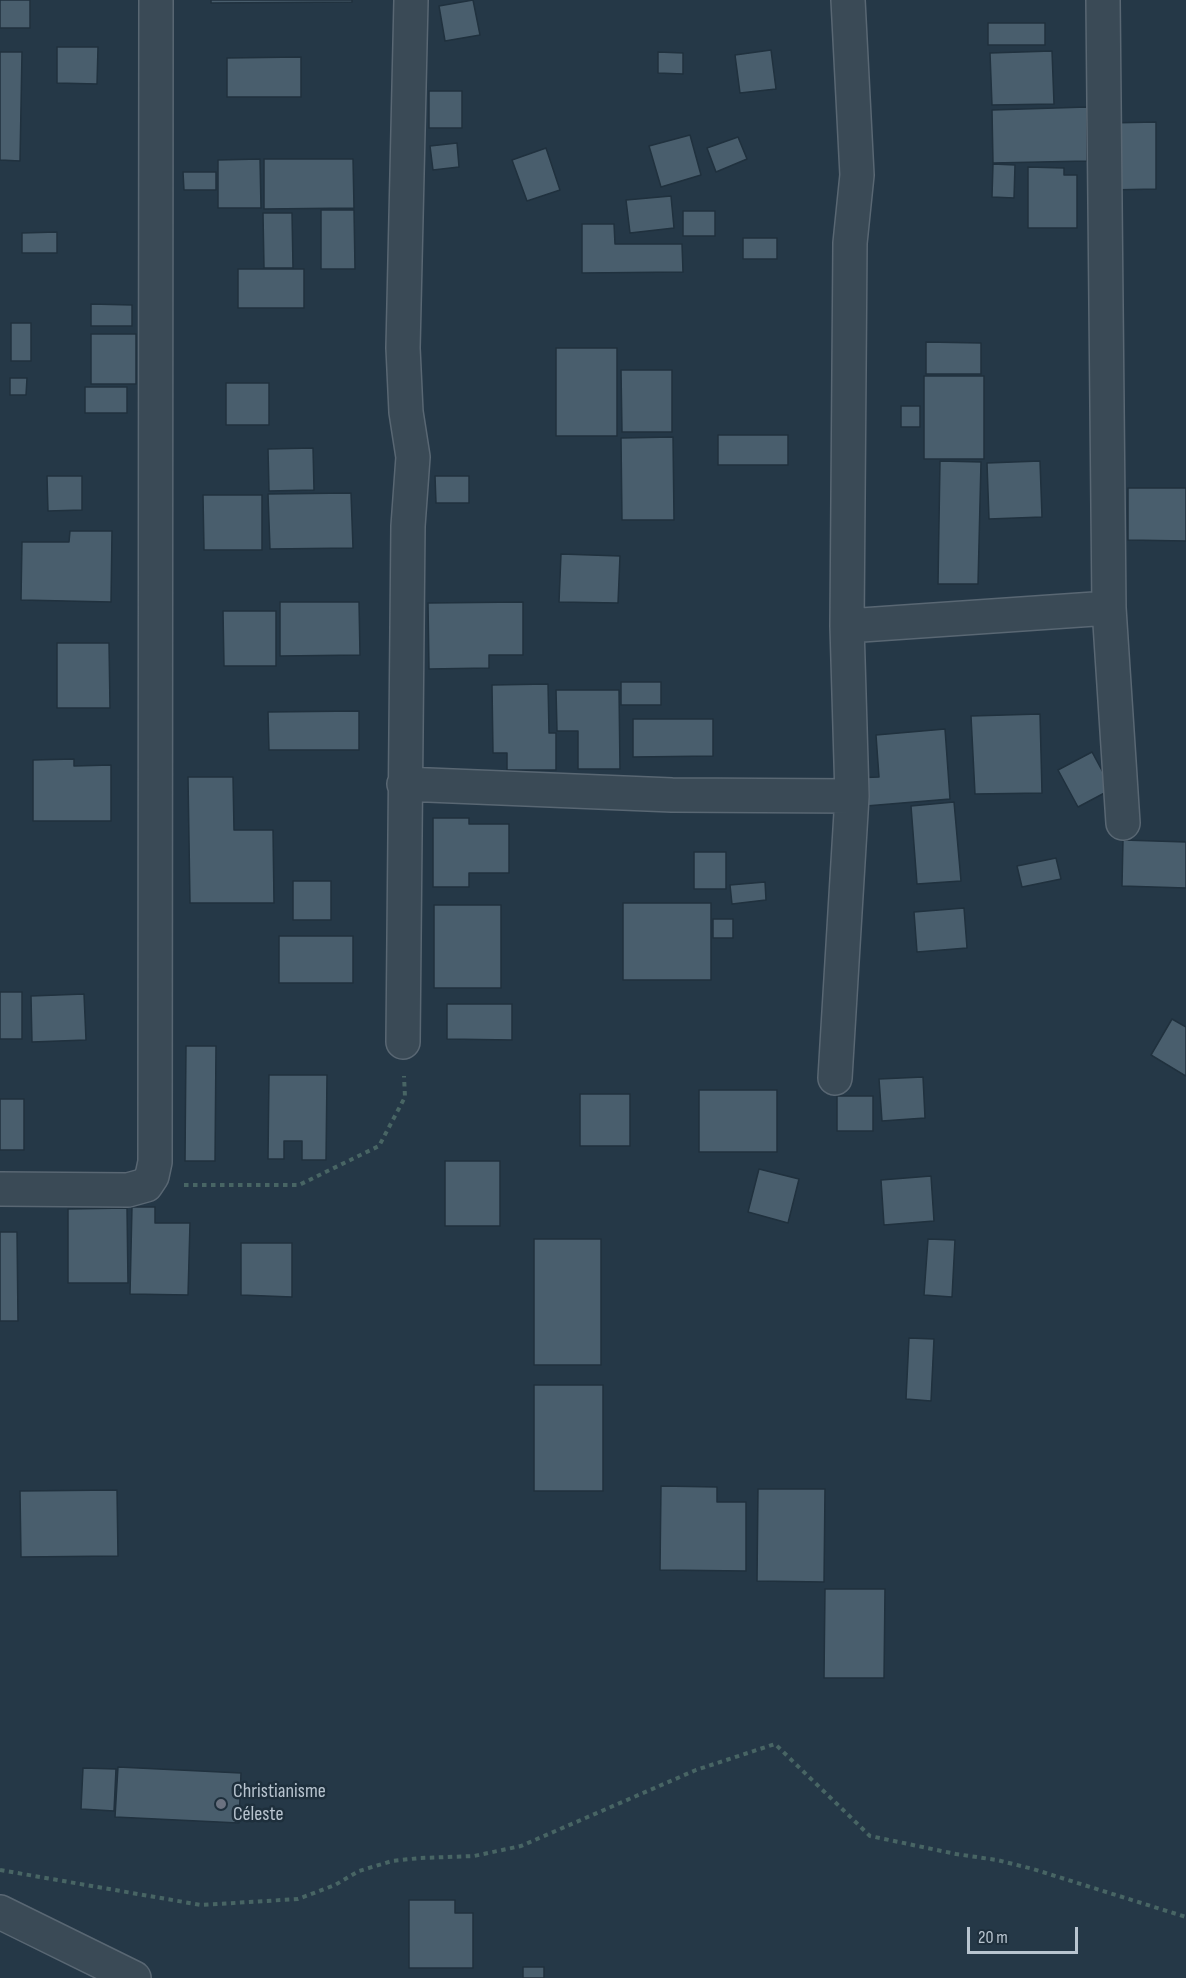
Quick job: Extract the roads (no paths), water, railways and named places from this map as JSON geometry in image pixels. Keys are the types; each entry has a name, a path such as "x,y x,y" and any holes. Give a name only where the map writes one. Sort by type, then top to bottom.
{"street":[{"path":"0,1189 128,1190 146,1185 152,1176 155,1162 156,0"},
{"path":"403,1042 408,526 413,457 406,412 403,348 411,0"},
{"path":"835,1078 852,796 847,626 850,243 857,175 848,0"},
{"path":"1103,0 1109,608 1124,823"},
{"path":"847,626 1109,608"},
{"path":"404,784 672,795 852,796"},
{"path":"0,1912 134,1978"}],"place":[{"name":"Christianisme Céleste","path":"221,1804"}]}
